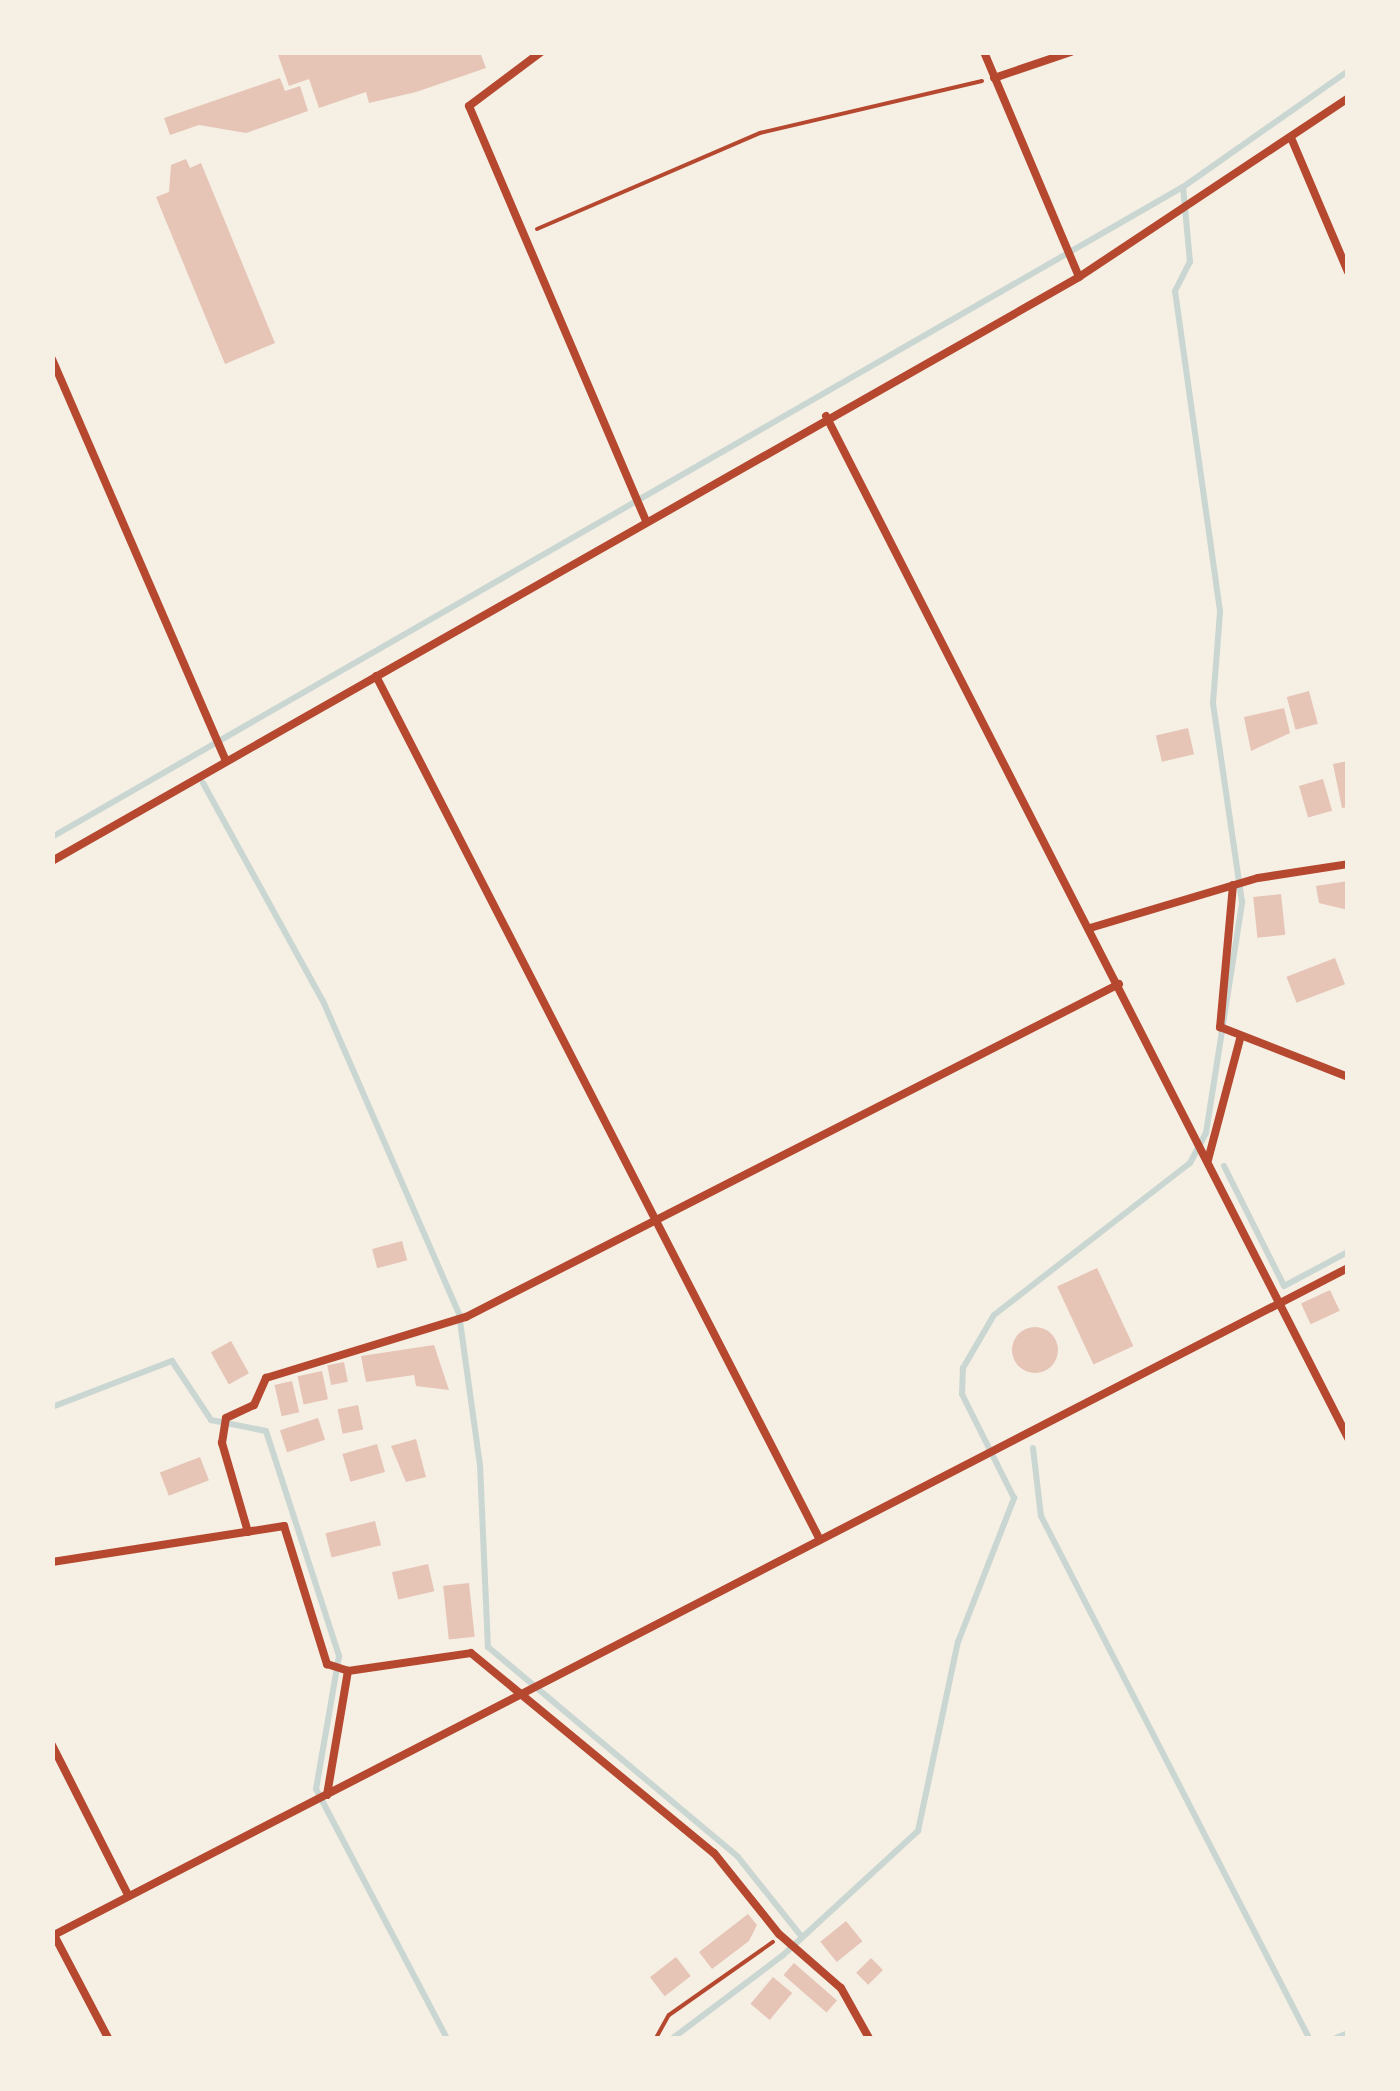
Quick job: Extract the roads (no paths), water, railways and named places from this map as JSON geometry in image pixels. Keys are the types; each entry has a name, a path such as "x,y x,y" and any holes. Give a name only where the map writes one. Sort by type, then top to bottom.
{"street":[{"path":"540,52 468,106 645,519"},
{"path":"984,52 1078,277"},
{"path":"994,78 1071,52"},
{"path":"52,861 645,519 1078,277 1200,204 1348,98"},
{"path":"1292,140 1348,272"},
{"path":"52,359 225,759"},
{"path":"826,416 1348,1438"},
{"path":"376,676 658,1218 820,1540"},
{"path":"1090,928 1258,878 1348,864"},
{"path":"1233,885 1220,1027 1240,1039 1348,1077"},
{"path":"248,1532 222,1443 226,1418 254,1405 266,1378 466,1317 1119,984"},
{"path":"1208,1160 1240,1039"},
{"path":"108,2038 53,1936 1348,1268"},
{"path":"52,1562 284,1526 327,1664 348,1671 471,1653 714,1852 779,1934 841,1988 869,2038"},
{"path":"327,1795 348,1671"},
{"path":"52,1745 128,1895"}],"waterway":[{"path":"673,2038 782,1956 918,1831 958,1642 1014,1498 962,1394 963,1368 994,1315 1190,1163 1206,1133 1242,902 1213,703 1220,611 1175,291 1190,262 1183,187 1348,71"},
{"path":"52,837 1183,187"},
{"path":"203,783 323,1001 459,1314 480,1465 488,1647 738,1857 801,1936"},
{"path":"1224,1166 1284,1286 1348,1252"},
{"path":"52,1407 172,1361 211,1420 266,1431 339,1656 316,1789 447,2038"},
{"path":"1033,1448 1041,1516 1309,2038"},
{"path":"1336,2038 1348,2033"}]}
